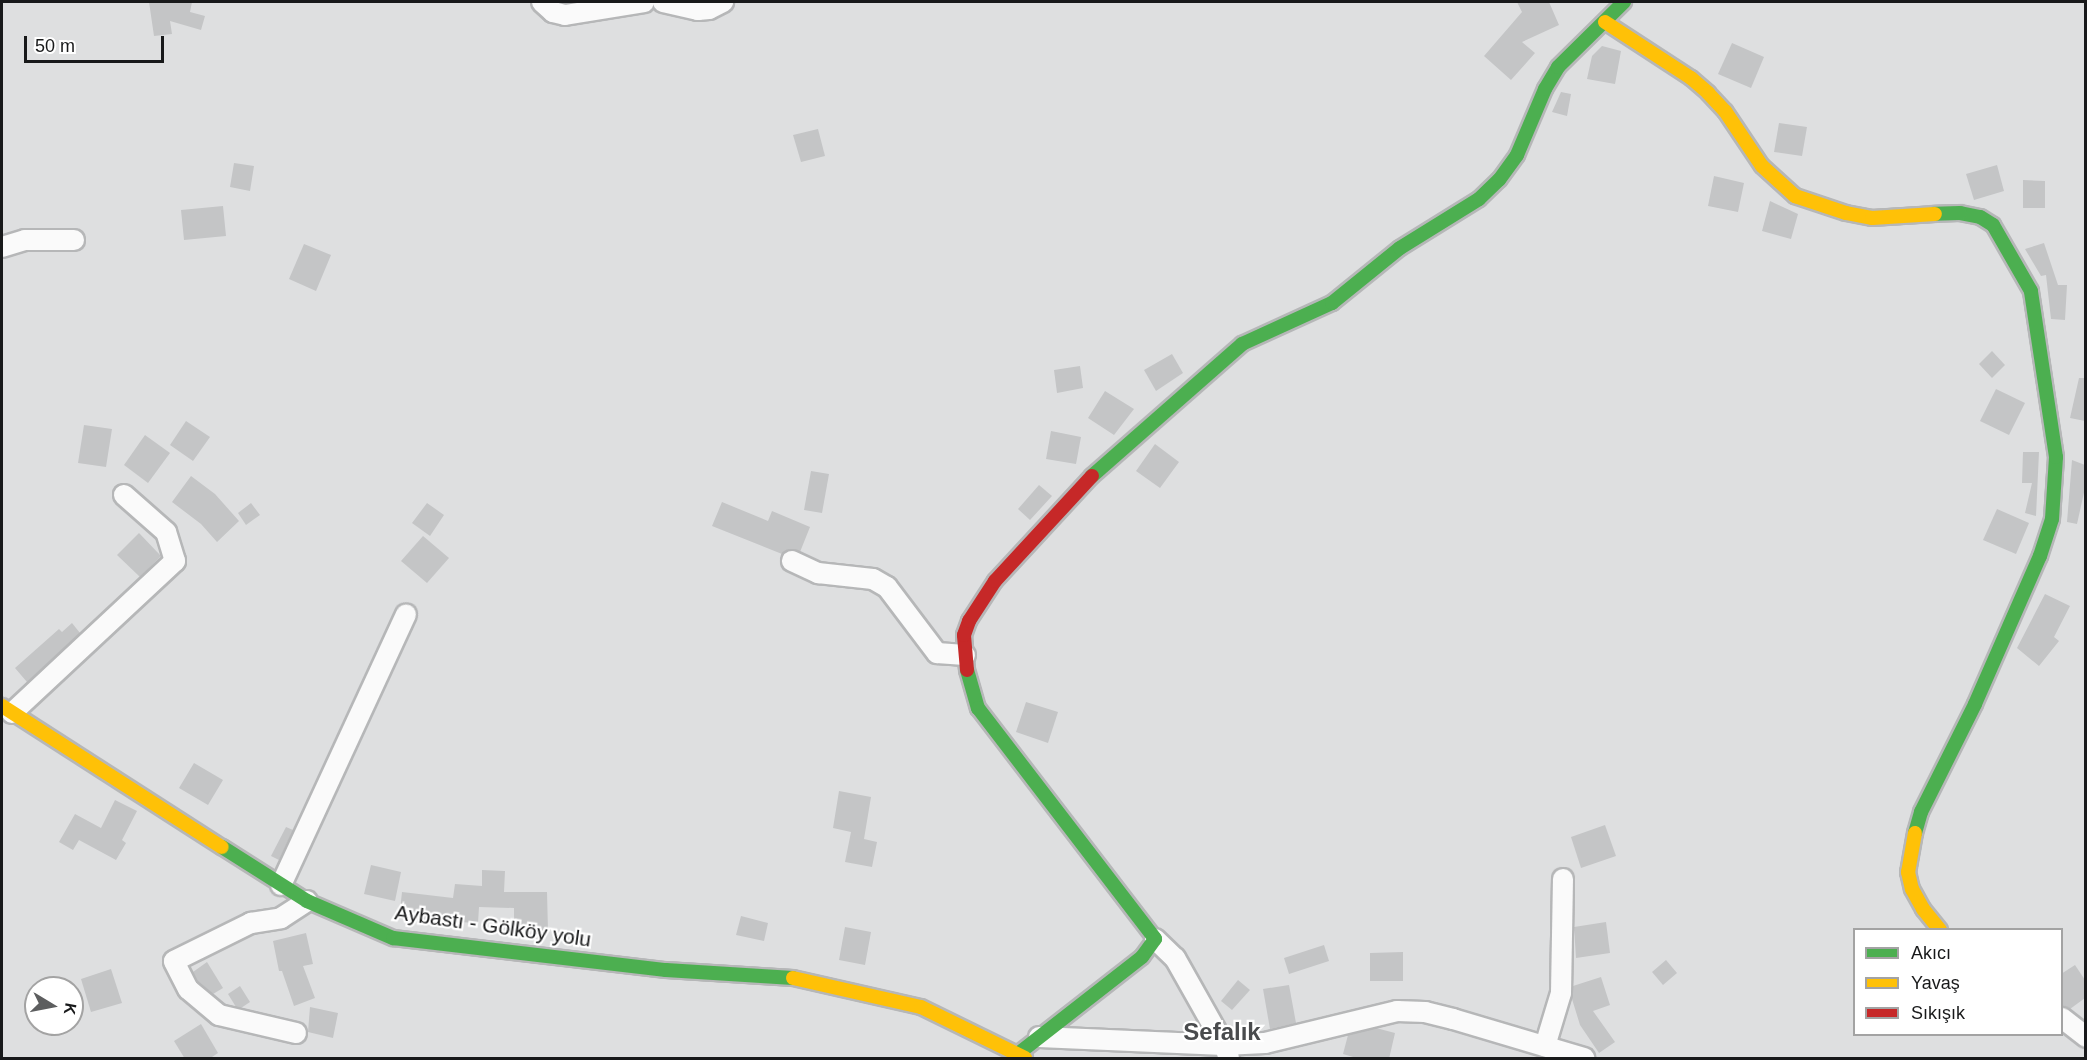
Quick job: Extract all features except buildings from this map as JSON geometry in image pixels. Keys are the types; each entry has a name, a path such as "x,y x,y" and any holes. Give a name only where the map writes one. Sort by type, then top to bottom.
{"street":[{"path":"542,2 553,12 565,15 644,2"},
{"path":"663,2 698,10 709,9 723,2"},
{"path":"1227,1052 1175,958 1155,939 978,708 967,675 964,635 969,621 995,581 1089,479 1212,368 1242,344 1274,327 1312,314 1332,303 1400,248 1479,199 1499,180 1517,155 1545,89 1558,67 1624,2"},
{"path":"1605,21 1691,78 1708,93 1725,111 1762,166 1795,196 1846,213 1872,218 1960,213 1980,217 1993,225 2031,291 2043,384 2056,457 2052,519 2040,556 1975,704 1921,812 1911,847 1908,872 1912,889 1939,928"},
{"path":"2,247 25,240 74,240"},
{"path":"7,710 175,561 166,532 124,495"},
{"path":"792,561 818,573 873,579 887,586 937,653 965,655"},
{"path":"281,885 406,614"},
{"name":"Aybastı - Gölköy yolu","path":"7,710 307,901 393,938 666,970 803,979 921,1007 1022,1056"},
{"path":"1545,1046 1561,993 1563,879"},
{"path":"296,1033 219,1015 188,989 174,961 250,923 280,918 307,901"},
{"path":"1022,1056 1039,1037 1142,957 1155,939"},
{"path":"1039,1037 1227,1052 1297,1037 1396,1011 1425,1012 1584,1059"},
{"path":"2063,1020 2085,1037"}],"traffic: fast":[{"path":"1092,476 1242,344 1332,303 1400,248 1479,199 1499,180 1517,155 1545,89 1558,67 1624,2"},
{"path":"1915,833 1921,812 1975,704 2040,556 2052,519 2056,457 2031,291 1993,225 1980,217 1960,213 1935,214"},
{"path":"967,670 978,708 1155,939 1142,957 1019,1053"},
{"path":"222,847 307,901 393,938 666,970 793,978"}],"traffic: slow":[{"path":"1605,22 1691,78 1708,93 1725,111 1762,166 1795,196 1846,213 1872,218 1935,214"},
{"path":"2,706 222,847"},
{"path":"1915,833 1908,872 1912,889 1923,909 1938,928"},
{"path":"793,978 921,1007 1025,1058"}],"traffic: jam":[{"path":"967,670 964,635 969,621 995,581 1092,476"}],"district":[{"name":"Sefalık","path":"1222,1032"}]}
